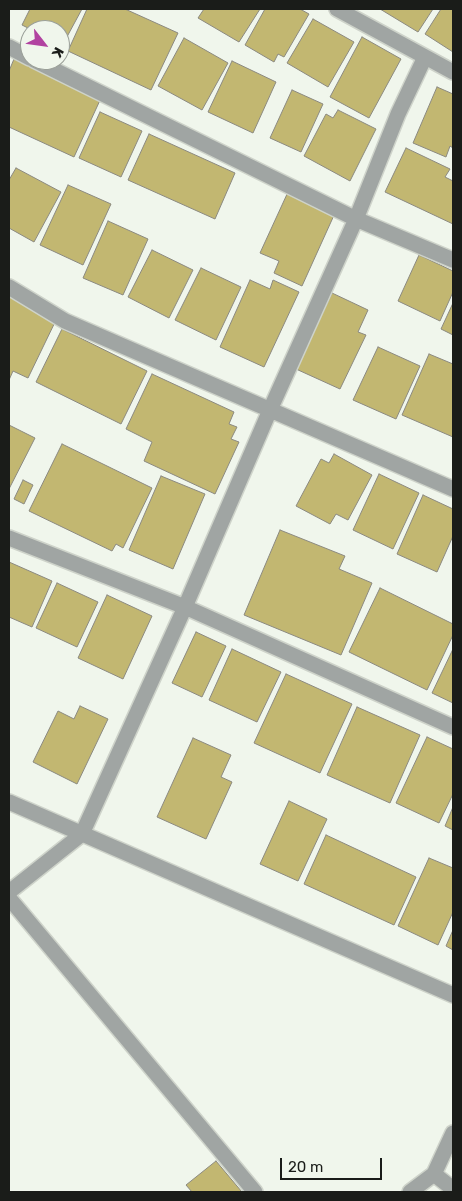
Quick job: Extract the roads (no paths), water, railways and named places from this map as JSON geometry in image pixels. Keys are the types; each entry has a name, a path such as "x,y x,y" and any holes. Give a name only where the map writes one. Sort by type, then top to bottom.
{"street":[{"path":"337,9 453,72"},
{"path":"9,46 20,52"},
{"path":"9,892 82,834 185,607 270,410 356,219 398,114 425,57"},
{"path":"54,70 356,219 453,260"},
{"path":"9,286 65,322 453,488"},
{"path":"9,538 185,607 453,727"},
{"path":"9,802 453,995"},
{"path":"9,898 255,1192"},
{"path":"410,1192 434,1174 453,1133"},
{"path":"434,1174 453,1189"}]}
